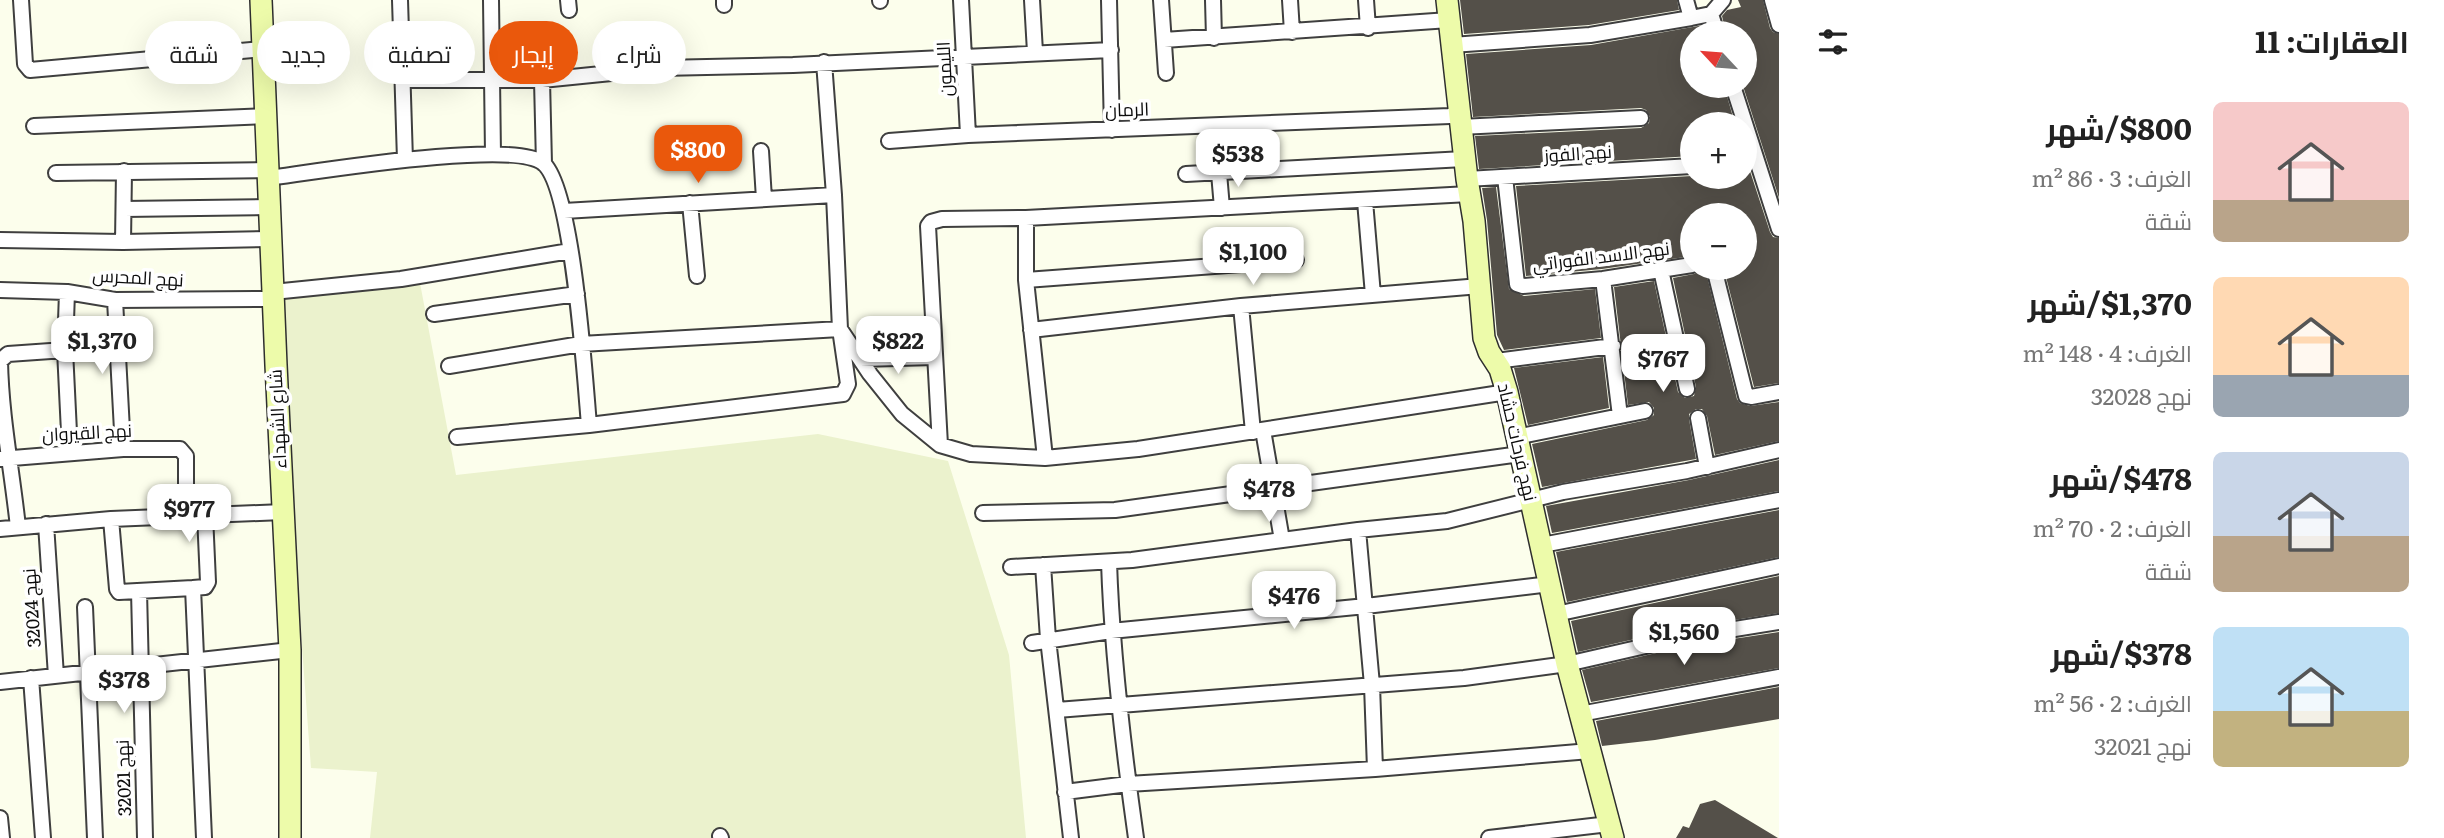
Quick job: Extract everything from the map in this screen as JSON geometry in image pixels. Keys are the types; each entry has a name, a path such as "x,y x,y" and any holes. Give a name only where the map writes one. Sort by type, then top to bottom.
{"street":[{"path":"21,0 25,64 30,70 257,51"},
{"name":"شارع الشهداء","path":"261,0 262,21"},
{"path":"400,0 401,21"},
{"path":"491,0 492,21"},
{"name":"الليمون","path":"961,0 968,135"},
{"path":"1032,0 1035,52"},
{"path":"1109,0 1112,130"},
{"path":"1161,0 1166,73"},
{"path":"1213,0 1214,38"},
{"path":"1290,0 1292,32"},
{"path":"1366,0 1368,28"},
{"path":"1686,0 1690,18"},
{"path":"1452,45 1590,35 1711,14 1723,0"},
{"path":"1772,0 1779,25"},
{"path":"1164,40 1368,28 1448,10"},
{"name":"نهج فرحات حشاد","path":"1448,10 1456,69 1456,119 1474,221 1486,344 1496,361 1507,392 1567,664 1611,831"},
{"path":"1711,14 1713,21"},
{"path":"578,76 662,68 1111,50"},
{"path":"457,437 589,425 843,394 848,384 840,329 824,62"},
{"name":"شارع الشهداء","path":"265,84 290,650 290,838"},
{"path":"402,84 405,160"},
{"path":"493,154 494,84"},
{"path":"542,84 544,164 564,211 577,294 589,425"},
{"path":"34,126 267,116"},
{"name":"الرمان","path":"889,141 968,135 1456,119 1641,118"},
{"path":"761,151 764,199"},
{"path":"56,173 124,171 268,174 493,154 527,156 544,164"},
{"name":"نهج الفوز","path":"1467,177 1680,167"},
{"path":"123,242 124,171"},
{"path":"1219,173 1222,208"},
{"path":"1186,174 1467,177"},
{"path":"1757,176 1779,229"},
{"path":"940,445 928,226 931,222 942,219 1026,218 1365,201 1467,177"},
{"name":"نهج الاسد الفوراتي","path":"1505,177 1516,282 1523,286 1603,279 1680,267"},
{"path":"564,211 834,195"},
{"path":"1365,201 1373,295"},
{"path":"690,203 697,276"},
{"path":"124,209 270,207"},
{"path":"1026,218 1026,279 1045,458"},
{"path":"0,240 123,242 271,239"},
{"name":"نهج المحرس","path":"0,290 67,292 115,300 273,295 401,279 570,251"},
{"path":"1026,279 1296,260"},
{"path":"1661,270 1687,389"},
{"path":"1603,279 1620,416"},
{"path":"1717,280 1746,396 1779,392"},
{"path":"1031,330 1241,306 1480,286"},
{"path":"67,292 65,350 69,453"},
{"path":"434,314 577,294"},
{"path":"115,300 123,449"},
{"path":"1241,306 1258,431 1274,490 1282,540"},
{"path":"449,366 581,344 840,329"},
{"path":"840,329 902,414 940,445 971,454 1045,458 1138,449 1507,392"},
{"path":"1496,361 1613,345"},
{"path":"18,527 5,458 0,361 8,354 65,350"},
{"path":"860,359 935,357"},
{"path":"983,513 1090,512 1274,490 1518,446 1645,411"},
{"path":"1698,418 1707,467"},
{"name":"نهج القيروان","path":"5,458 123,449 180,449 186,456 186,515"},
{"path":"1012,567 1109,562 1447,521 1587,487 1707,467 1779,450"},
{"path":"1542,545 1779,500"},
{"path":"0,529 18,527 46,531 111,519 283,512"},
{"path":"111,519 117,589 122,593 205,587 208,582 205,515"},
{"path":"1358,530 1372,685 1375,769"},
{"name":"نهج 32024","path":"46,531 56,676"},
{"path":"1109,562 1111,631 1118,705 1136,838"},
{"path":"1042,565 1071,838"},
{"path":"1556,614 1779,566"},
{"path":"1032,643 1111,631 1366,606 1550,584"},
{"path":"192,589 204,838"},
{"name":"نهج 32021","path":"139,591 145,838"},
{"path":"85,607 95,838"},
{"path":"1057,710 1464,678 1567,664 1685,637 1779,622"},
{"path":"0,682 290,650"},
{"path":"1580,714 1779,677"},
{"path":"31,678 43,838"},
{"path":"1065,792 1128,784 1375,769 1590,751"},
{"path":"0,818 2,838"},
{"path":"1489,838 1611,831"}],"green space":[{"path":"420,283 456,475 818,434 948,461 1009,655 1026,838 370,838 377,772 311,768 276,298"}],"building":[{"path":"1460,0 1677,0 1679,10 1589,25 1464,34"},
{"path":"1738,0 1763,0 1770,28 1779,34 1779,198 1757,130 1757,112 1751,112 1747,98 1757,98 1757,21 1723,21 1722,16 1727,10 1741,7"},
{"path":"1680,29 1680,98 1727,98 1732,112 1680,112 1680,157 1479,169 1475,136 1641,128 1649,123 1650,117 1646,110 1641,108 1473,117 1466,54 1591,45"},
{"path":"1680,177 1680,189 1756,189 1770,232 1773,237 1779,238 1779,383 1754,387 1727,280 1757,280 1757,203 1680,203 1680,258 1526,276 1516,186"},
{"path":"1496,187 1509,289 1524,296 1595,289 1601,338 1504,350 1497,335 1482,188"},
{"path":"1673,278 1708,280 1737,399 1750,406 1779,402 1779,441 1715,455 1707,416 1702,409 1696,409 1689,414 1689,419 1696,459 1542,487 1532,444 1647,420 1654,415 1654,408 1649,402 1628,405 1614,287 1654,281 1678,392 1685,398 1694,396 1696,387"},
{"path":"1603,357 1609,408 1528,425 1514,368"},
{"path":"1779,460 1779,491 1552,533 1546,506 1689,480"},
{"path":"1779,510 1779,557 1567,602 1556,552"},
{"path":"1779,576 1779,613 1683,628 1578,652 1571,621"},
{"path":"1779,632 1779,668 1591,702 1582,670 1687,646"},
{"path":"1779,687 1779,719 1602,746 1596,721"},
{"path":"1715,800 1778,838 1676,838 1683,826 1689,828 1700,804"}]}
